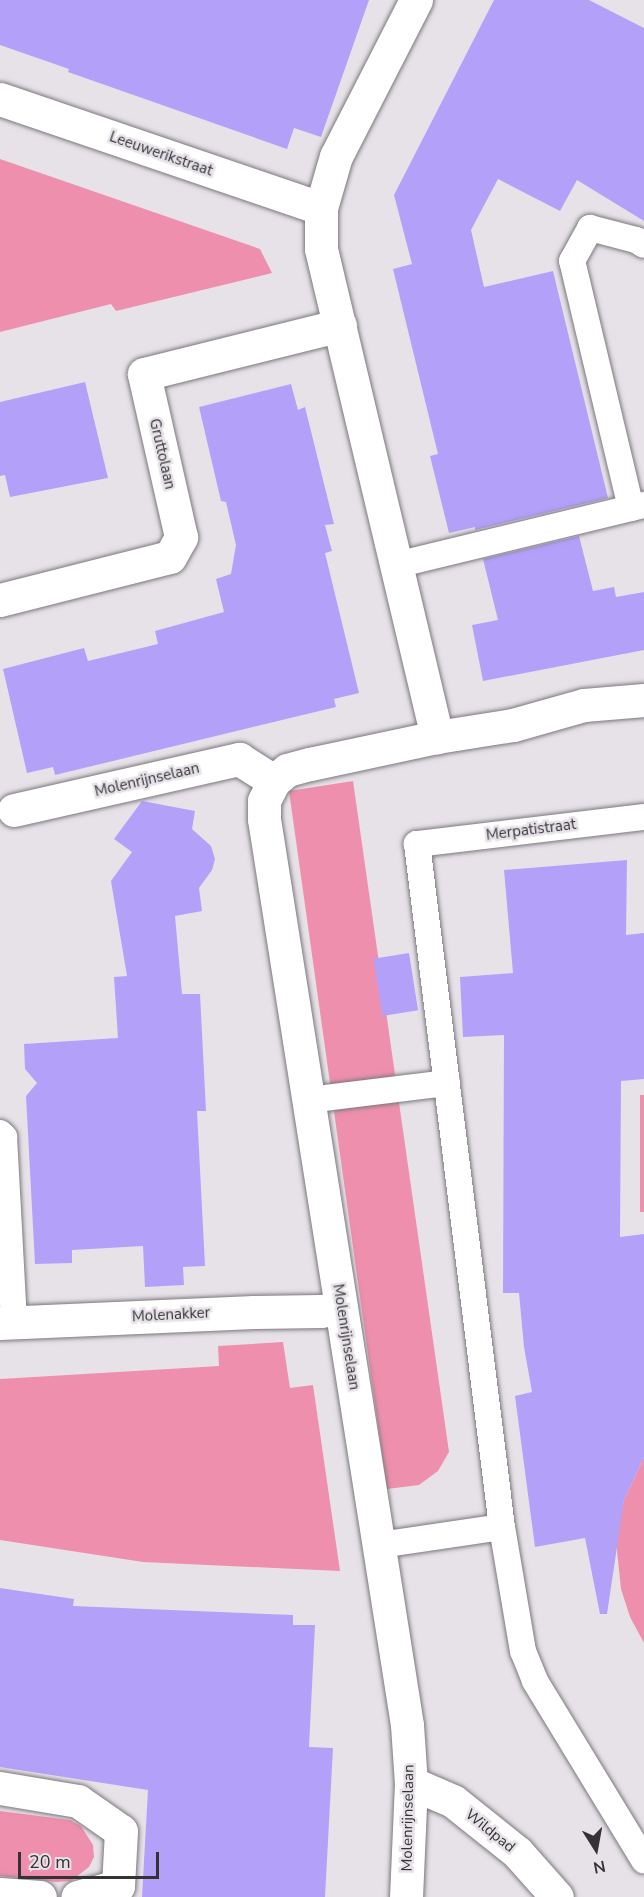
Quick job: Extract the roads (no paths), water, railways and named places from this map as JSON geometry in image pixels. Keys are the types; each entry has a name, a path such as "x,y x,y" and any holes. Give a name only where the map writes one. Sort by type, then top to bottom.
{"street":[{"path":"416,0 336,156 321,208 321,249 437,737"},
{"name":"Leeuwerikstraat","path":"0,99 321,208"},
{"name":"Gruttolaan","path":"0,600 171,557 181,537 144,374 339,325"},
{"path":"274,782 287,770 437,737 513,725 585,705 644,700"},
{"name":"Molenrijnselaan","path":"14,810 239,759 274,782 264,801 264,819 407,1725 411,1783 406,1897"},
{"name":"Molenakker","path":"7,1322 321,1311 341,1308"},
{"name":"Wildpad","path":"411,1783 453,1801 517,1852 557,1897"},
{"path":"0,1788 78,1800 121,1831 118,1886 77,1897"},
{"path":"0,1894 40,1897"}],"lane":[{"path":"396,565 637,507 572,261 590,228 636,240 644,245"},
{"name":"Merpatistraat","path":"447,1083 417,844 644,817"},
{"path":"308,1100 447,1083 502,1527 523,1651 535,1681 644,1860"},
{"path":"0,1133 4,1137 7,1322"},
{"path":"380,1545 502,1527"}]}
